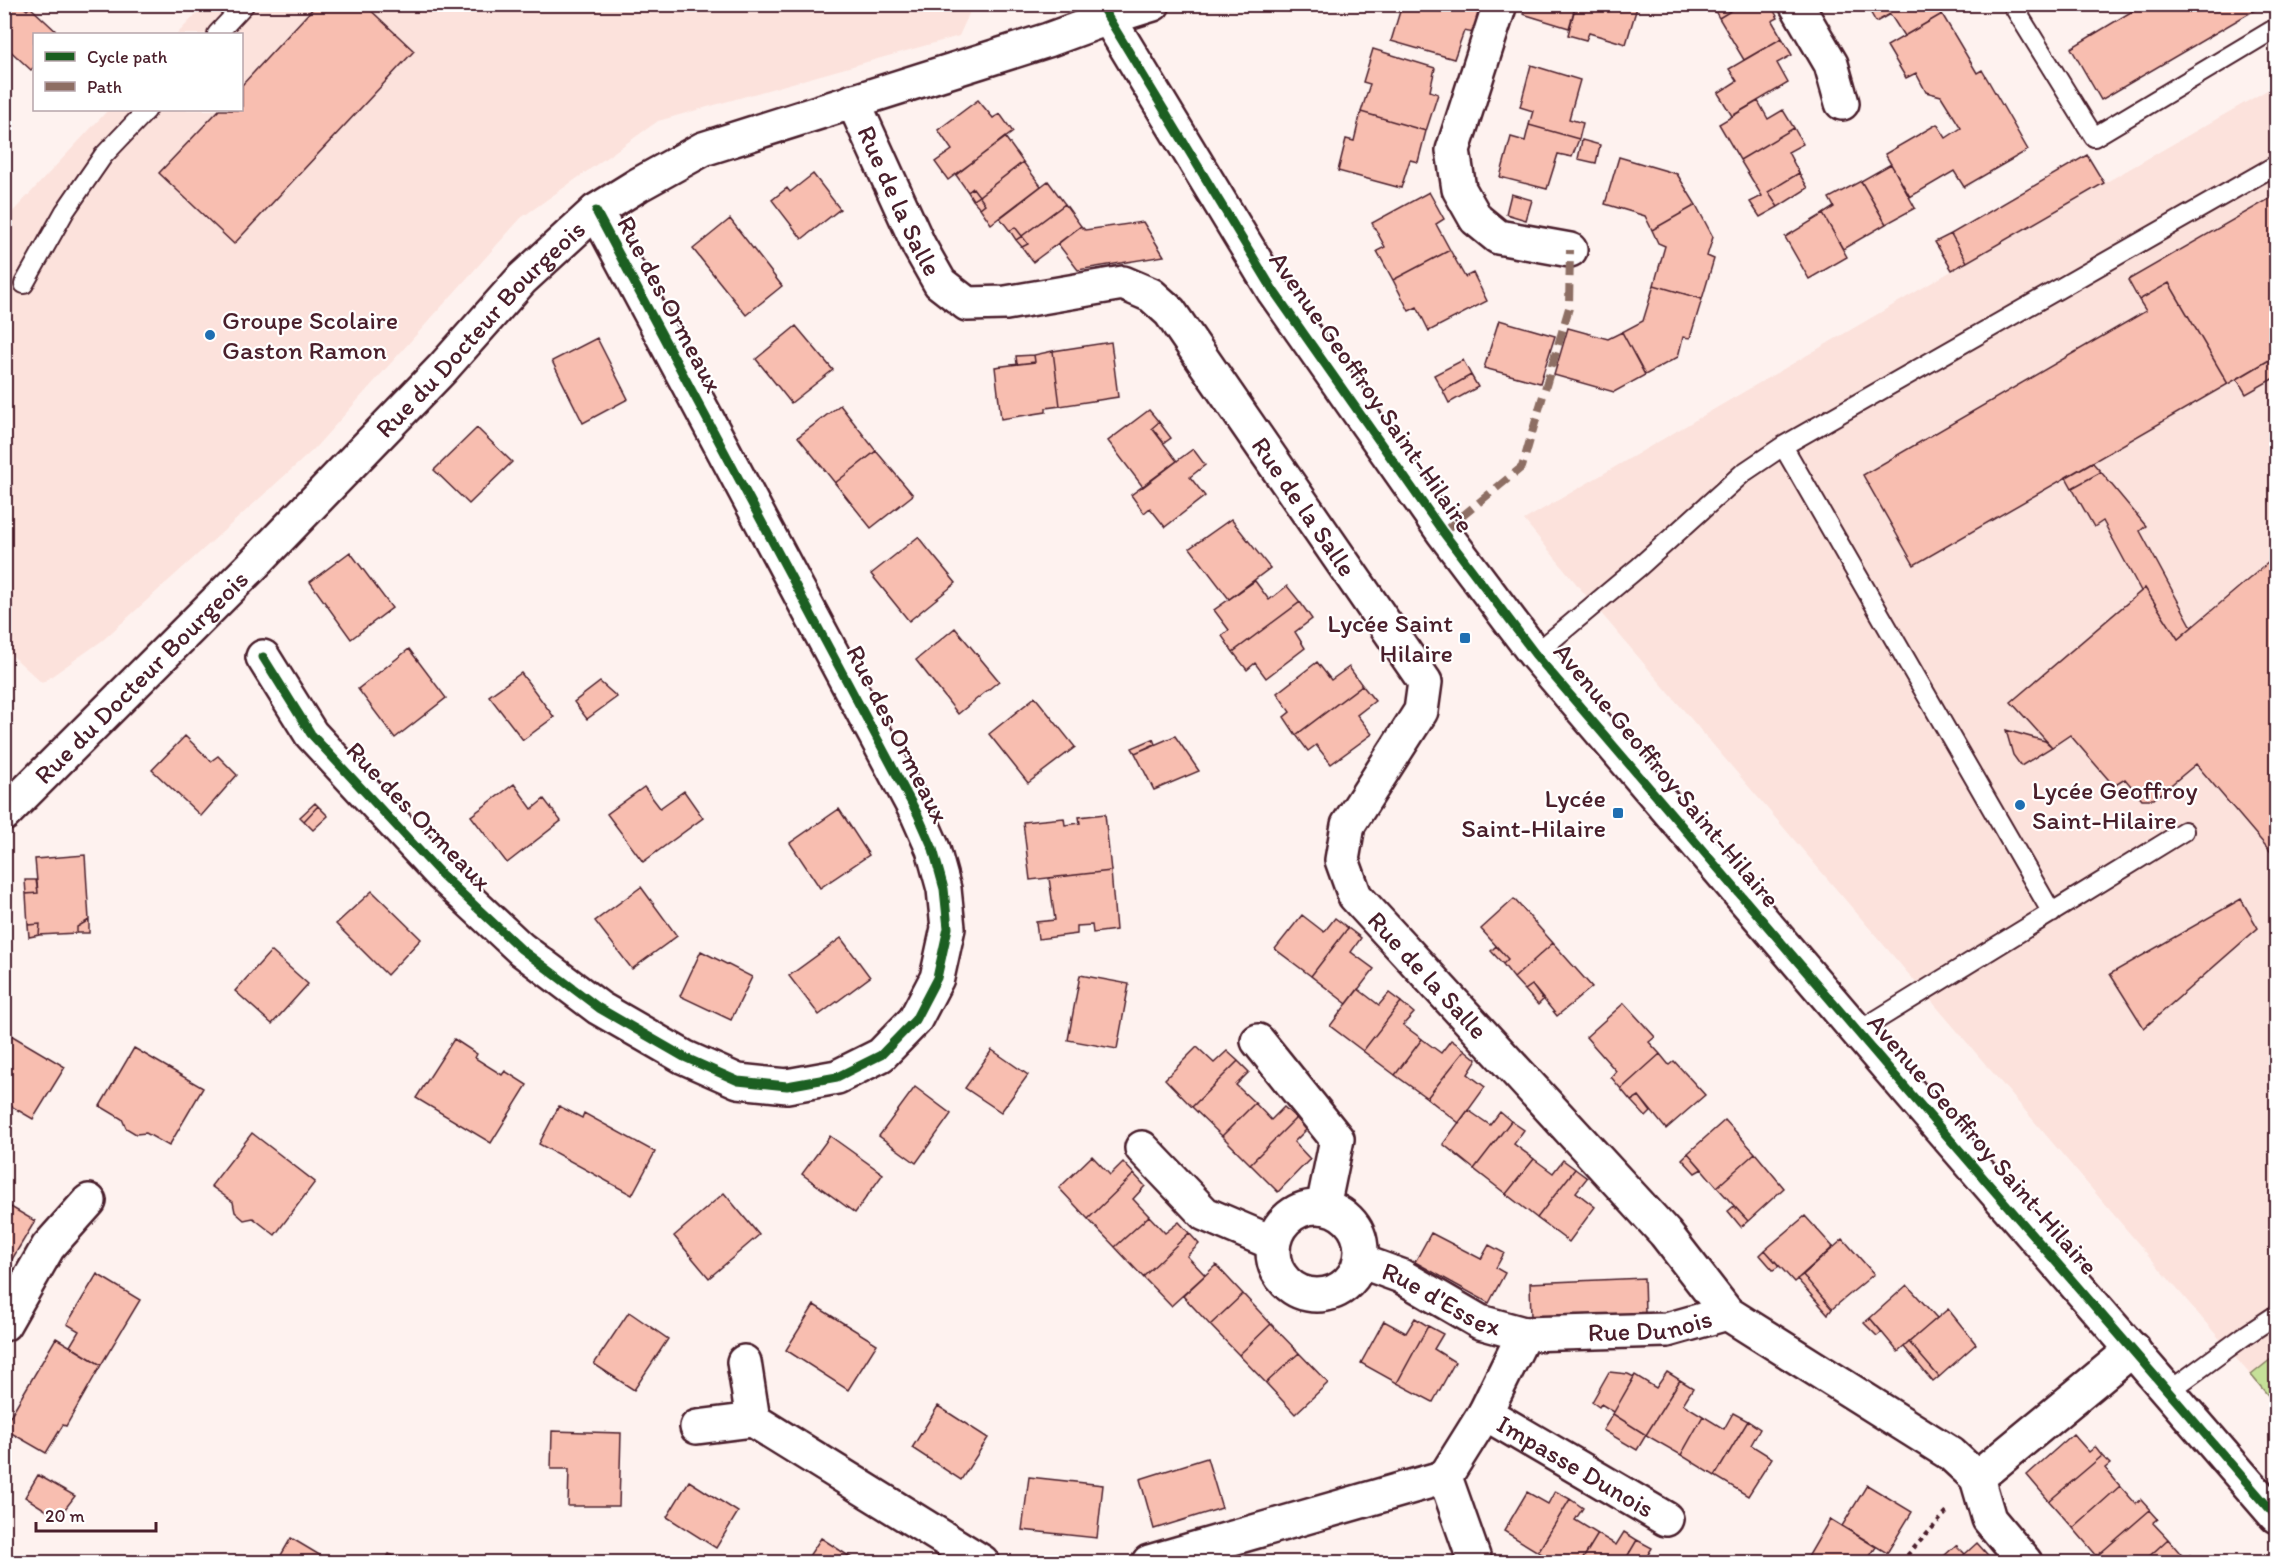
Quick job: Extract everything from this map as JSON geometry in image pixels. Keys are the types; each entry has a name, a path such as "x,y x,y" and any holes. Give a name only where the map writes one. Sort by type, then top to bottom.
{"street":[{"name":"Rue du Docteur Bourgeois","path":"4,814 253,565 434,377 522,279 596,211 703,149 1048,40 1104,11 1153,4"},
{"path":"1500,4 1453,150 1459,189 1476,219 1497,237 1570,250"},
{"path":"1796,4 1831,64 1842,103"},
{"name":"Avenue Geoffroy Saint-Hilaire","path":"1104,11 1273,291 1443,532 1535,654 1857,1032 2277,1516"},
{"name":"Rue de la Salle","path":"853,100 919,246 940,283 967,304 1006,303 1123,283 1151,295 1170,312 1425,682 1421,711 1348,825 1342,860 1355,896 1665,1233 1727,1313"},
{"name":"Rue des Ormeaux","path":"263,657 311,734 450,882 521,949 591,1002 684,1058 738,1081 787,1086 837,1077 881,1054 915,1020 937,978 948,928 944,889 933,849 918,814 596,211"},
{"path":"1258,1041 1336,1139 1323,1207"},
{"path":"1142,1148 1205,1214 1273,1244"},
{"path":"4,1324 48,1247 89,1201"},
{"path":"1323,1207 1338,1212 1352,1223 1361,1246 1360,1261 1354,1275 1337,1290 1323,1295 1306,1293 1291,1287 1281,1276 1273,1259 1273,1244 1276,1232 1286,1219 1298,1210 1323,1207"},
{"name":"Rue d'Essex","path":"1360,1261 1401,1276 1480,1322 1524,1334"},
{"name":"Rue Dunois","path":"1524,1334 1667,1330 1727,1313 1951,1454 1977,1478"},
{"path":"1149,1563 1446,1478 1485,1413 1524,1334"},
{"path":"2025,1563 1989,1519 1977,1478 2133,1349"},
{"path":"744,1362 753,1420"},
{"name":"Impasse Dunois","path":"1485,1413 1666,1519"},
{"path":"697,1427 753,1420 982,1563"},
{"path":"1446,1478 1475,1563"}],"lane":[{"path":"218,33 244,4"},
{"path":"2012,4 2094,137 2277,28"},
{"path":"24,284 65,211 103,156 146,111"},
{"path":"1535,654 1639,567 1743,473 1783,447 2277,165"},
{"path":"1783,447 2052,913"},
{"path":"1857,1032 2184,831"},
{"path":"2168,1392 2242,1337 2277,1315"}],"path":[{"path":"1901,1563 1977,1478"}],"shaded area":[{"name":"Groupe Scolaire Gaston Ramon","path":"205,5 973,5 959,36 658,121 521,218 313,450 103,640 42,683 5,649 5,220 107,111 243,111 243,33 178,33"},
{"name":"Lycée Geoffroy Saint-Hilaire","path":"2276,85 2276,1405 1524,520"}],"green space":[{"path":"2276,1355 2276,1405 2251,1375"}],"building":[{"path":"4,4 13,4 4,13"},
{"path":"13,4 20,4 27,10 30,7 58,33 33,33 33,68 31,70 4,45 4,13"},
{"path":"317,4 364,4 414,51 234,244 159,173 218,111 243,111 243,84"},
{"path":"1409,4 1482,4 1474,33 1464,31 1454,59 1391,41 1401,8 1407,10"},
{"path":"1526,4 1576,4 1569,28 1523,14"},
{"path":"1576,4 1638,4 1626,44 1589,33 1586,40 1568,35"},
{"path":"1711,4 1742,4 1719,18"},
{"path":"1742,4 1770,4 1778,18 1772,21 1782,38 1744,60 1719,18"},
{"path":"1875,4 1937,4 1942,14 1904,36 1890,14 1876,22 1868,8"},
{"path":"2144,4 2265,4 2101,100 2071,48"},
{"path":"1942,14 1977,73 1982,70 2028,150 1964,187 1954,171 1910,197 1885,154 1937,124 1946,138 1961,128 1941,96 1926,92 1916,73 1906,78 1887,46"},
{"path":"1782,38 1792,55 1777,63 1788,83 1732,116 1718,93 1737,81 1729,69"},
{"path":"1373,49 1435,68 1430,91 1438,94 1426,131 1361,112 1370,84 1363,82"},
{"path":"1531,65 1580,80 1569,119 1583,123 1579,139 1529,125 1533,111 1520,107"},
{"path":"978,100 993,118 1000,114 1013,132 948,180 935,162 952,150 938,130"},
{"path":"1758,101 1768,119 1783,110 1794,128 1740,160 1719,124"},
{"path":"1361,112 1426,131 1418,162 1410,160 1401,188 1338,171 1346,139 1354,141"},
{"path":"1529,125 1579,139 1572,157 1558,154 1547,189 1500,177 1511,137 1525,141"},
{"path":"1794,128 1803,144 1788,152 1799,173 1768,192 1778,207 1760,217 1750,202 1762,196 1740,160"},
{"path":"1005,137 1023,162 979,196 973,188 968,192 956,175"},
{"path":"1582,140 1600,145 1596,163 1578,159"},
{"path":"2087,155 2104,183 1967,262 1951,234"},
{"path":"1619,157 1677,174 1696,205 1652,230 1645,216 1605,204"},
{"path":"1023,162 1041,186 991,224 980,208 985,204 979,196"},
{"path":"1891,164 1915,208 1886,224 1861,181"},
{"path":"1799,173 1808,188 1778,207 1768,192"},
{"path":"813,174 840,209 802,239 772,200 787,188 790,192"},
{"path":"1048,181 1065,204 1022,236 1015,227 1010,231 1000,218"},
{"path":"1861,181 1886,224 1843,249 1823,214 1834,207 1829,198"},
{"path":"973,188 979,196 973,200 968,192"},
{"path":"1429,192 1444,219 1436,224 1450,250 1393,280 1377,251 1385,247 1372,223"},
{"path":"1511,194 1532,200 1526,220 1506,214"},
{"path":"2276,195 2276,356 2228,384 2169,283 2139,300 2128,280"},
{"path":"979,196 985,204 980,208 973,200"},
{"path":"1065,204 1081,226 1033,262 1022,247 1028,244 1022,236"},
{"path":"1696,205 1713,237 1707,256 1714,259 1702,299 1654,285 1665,246 1658,243 1652,230"},
{"path":"1823,214 1847,257 1809,279 1785,237"},
{"path":"730,219 782,286 746,315 693,249"},
{"path":"1143,222 1164,256 1078,270 1058,244 1081,226 1085,230"},
{"path":"1015,227 1022,236 1016,240 1010,231"},
{"path":"1951,234 1967,262 1952,270 1935,242"},
{"path":"1022,236 1028,244 1022,247 1016,240"},
{"path":"1450,250 1465,277 1473,273 1487,301 1429,331 1417,307 1409,311 1393,280"},
{"path":"2169,283 2228,384 1914,565 1863,475 2146,311 2139,300"},
{"path":"1654,285 1702,299 1690,338 1683,337 1678,357 1645,375 1622,332 1643,321"},
{"path":"1499,320 1555,336 1540,383 1484,368"},
{"path":"796,326 833,370 791,403 756,359"},
{"path":"1568,328 1608,339 1622,332 1645,375 1614,392 1554,375"},
{"path":"597,338 628,399 583,423 552,361"},
{"path":"1111,342 1118,397 1060,406 1053,351"},
{"path":"1053,351 1060,406 1046,408 1046,412 1001,419 995,367 1035,362 1034,355"},
{"path":"1034,355 1035,362 1017,364 1016,356"},
{"path":"2276,356 2276,377 2246,394 2237,379"},
{"path":"1463,360 1471,375 1443,391 1434,375"},
{"path":"1471,375 1478,387 1449,403 1443,391"},
{"path":"840,405 876,451 835,483 798,437"},
{"path":"1149,410 1159,422 1152,428 1177,461 1143,487 1108,441"},
{"path":"1159,422 1171,438 1164,443 1152,428"},
{"path":"477,428 512,462 469,504 434,470"},
{"path":"1193,449 1205,465 1190,477 1205,496 1165,527 1150,508 1144,513 1131,495"},
{"path":"876,451 913,495 871,528 835,483"},
{"path":"2092,462 2101,472 2072,488 2066,477"},
{"path":"2101,472 2146,526 2140,531 2192,627 2178,639 2145,588 2141,591 2103,521 2094,527 2072,488"},
{"path":"1231,519 1270,568 1229,599 1190,548"},
{"path":"918,537 956,583 909,621 871,574"},
{"path":"350,552 392,608 351,639 310,582"},
{"path":"2276,556 2276,858 2196,764 2154,799 2142,799 2125,779 2114,786 2070,735 2052,747 2011,702 2145,588 2178,639"},
{"path":"1255,581 1269,600 1287,586 1300,602 1233,652 1222,636 1229,630 1214,610"},
{"path":"1300,602 1312,619 1295,632 1305,648 1266,678 1255,663 1247,670 1233,652"},
{"path":"955,628 999,681 958,714 916,660"},
{"path":"409,649 446,698 395,738 358,689"},
{"path":"1317,662 1331,680 1349,667 1362,685 1296,735 1284,717 1290,712 1277,693"},
{"path":"521,673 554,717 523,740 489,696"},
{"path":"600,682 617,697 587,719 574,702"},
{"path":"1362,685 1375,701 1357,715 1372,734 1331,764 1316,745 1308,751 1296,735"},
{"path":"1035,697 1075,747 1028,783 989,734"},
{"path":"2006,730 2045,741 2052,747 2021,766 2013,755"},
{"path":"185,736 211,761 218,756 237,775 201,816 152,770"},
{"path":"1175,736 1199,771 1154,790 1135,753"},
{"path":"1153,739 1155,744 1135,753 1132,748"},
{"path":"514,784 532,809 544,799 561,821 507,863 471,816"},
{"path":"644,787 660,808 684,791 703,818 643,862 607,814"},
{"path":"315,803 318,806 304,821 300,817"},
{"path":"318,806 328,816 313,830 304,821"},
{"path":"839,809 869,855 820,888 790,843"},
{"path":"1105,814 1111,871 1030,880 1023,822 1064,818 1065,825 1080,823 1079,817"},
{"path":"85,855 89,920 77,927 77,933 39,935 40,924 28,925 26,894 38,893 35,859"},
{"path":"1111,871 1116,930 1093,933 1092,925 1077,926 1077,934 1038,939 1036,922 1055,920 1049,878"},
{"path":"25,880 36,880 38,893 26,894"},
{"path":"641,887 677,936 632,969 595,921"},
{"path":"372,891 421,939 387,975 336,924"},
{"path":"1514,899 1553,943 1514,978 1503,964 1508,959 1481,929"},
{"path":"2241,899 2258,928 2144,1028 2110,974"},
{"path":"1302,915 1324,932 1335,918 1348,928 1311,976 1275,949"},
{"path":"89,920 89,933 77,933 77,927"},
{"path":"40,924 39,935 29,937 28,925"},
{"path":"1348,928 1361,938 1351,952 1374,969 1347,1004 1311,976"},
{"path":"841,938 870,977 819,1015 789,976"},
{"path":"1553,943 1592,987 1557,1016 1532,985 1525,990 1514,978"},
{"path":"1496,946 1508,959 1503,964 1491,951"},
{"path":"271,951 308,984 272,1024 235,991"},
{"path":"701,951 752,977 731,1020 680,996"},
{"path":"1080,975 1129,984 1117,1049 1068,1040"},
{"path":"1532,985 1543,1000 1538,1005 1525,990"},
{"path":"1358,989 1379,1005 1389,993 1401,1002 1363,1051 1330,1026"},
{"path":"1401,1002 1414,1013 1403,1025 1422,1039 1395,1075 1363,1051"},
{"path":"1624,1003 1655,1037 1649,1042 1660,1054 1621,1089 1611,1077 1616,1071 1586,1037"},
{"path":"4,1031 65,1067 33,1119 4,1102"},
{"path":"454,1039 477,1054 475,1058 502,1075 505,1071 527,1085 491,1143 416,1098"},
{"path":"1422,1039 1441,1053 1451,1040 1465,1050 1427,1098 1395,1075"},
{"path":"1197,1047 1214,1063 1227,1051 1238,1061 1192,1107 1165,1079"},
{"path":"134,1048 203,1088 169,1146 146,1133 136,1134 126,1128 122,1119 100,1106"},
{"path":"992,1050 1028,1075 1001,1112 965,1088"},
{"path":"1465,1050 1477,1060 1468,1074 1485,1087 1459,1123 1427,1098"},
{"path":"1660,1054 1669,1065 1674,1061 1705,1095 1666,1129 1639,1096 1631,1101 1621,1089"},
{"path":"1238,1061 1249,1072 1236,1085 1255,1103 1222,1136 1192,1107"},
{"path":"915,1087 951,1114 916,1163 879,1136"},
{"path":"1639,1096 1651,1112 1646,1117 1631,1101"},
{"path":"1255,1103 1271,1120 1284,1107 1296,1118 1250,1164 1222,1136"},
{"path":"559,1106 582,1118 584,1113 655,1152 632,1195 539,1144"},
{"path":"1468,1110 1490,1125 1500,1112 1511,1121 1474,1169 1443,1144"},
{"path":"1296,1118 1307,1129 1294,1142 1310,1159 1278,1192 1250,1164"},
{"path":"1725,1120 1755,1153 1717,1187 1688,1153"},
{"path":"1511,1121 1524,1130 1514,1144 1534,1159 1506,1194 1474,1169"},
{"path":"252,1133 315,1182 275,1235 253,1218 244,1220 235,1212 233,1202 211,1186"},
{"path":"830,1136 883,1174 855,1213 802,1174"},
{"path":"1688,1153 1702,1169 1695,1173 1682,1159"},
{"path":"1755,1153 1784,1188 1748,1221 1717,1187"},
{"path":"1092,1156 1110,1175 1123,1162 1134,1174 1088,1219 1059,1188"},
{"path":"1534,1159 1553,1173 1563,1160 1575,1169 1537,1218 1506,1194"},
{"path":"1575,1169 1587,1178 1576,1192 1595,1207 1569,1242 1537,1218"},
{"path":"1134,1174 1145,1186 1133,1199 1149,1216 1115,1247 1088,1219"},
{"path":"724,1193 759,1235 709,1278 674,1236"},
{"path":"4,1203 35,1221 5,1271 4,1270"},
{"path":"1734,1206 1748,1221 1741,1227 1728,1211"},
{"path":"1149,1216 1165,1233 1179,1222 1189,1233 1143,1277 1115,1247"},
{"path":"1805,1216 1833,1247 1794,1282 1765,1250"},
{"path":"1189,1233 1199,1244 1187,1256 1205,1275 1171,1306 1143,1277"},
{"path":"1431,1233 1481,1259 1489,1245 1504,1253 1496,1268 1505,1273 1489,1303 1415,1262"},
{"path":"1843,1239 1874,1274 1832,1309 1803,1275"},
{"path":"1765,1250 1779,1266 1773,1270 1760,1255"},
{"path":"1216,1265 1243,1294 1210,1325 1183,1296"},
{"path":"97,1274 140,1300 101,1365 70,1346 79,1331 67,1324"},
{"path":"1803,1275 1832,1309 1828,1314 1797,1279"},
{"path":"1644,1278 1645,1313 1531,1318 1530,1283"},
{"path":"1907,1285 1937,1318 1898,1352 1870,1318"},
{"path":"1243,1294 1271,1324 1239,1355 1210,1325"},
{"path":"814,1305 877,1344 848,1390 786,1350"},
{"path":"1948,1309 1976,1344 1939,1377 1909,1342"},
{"path":"629,1312 668,1339 634,1390 594,1364"},
{"path":"1415,1318 1428,1326 1397,1383 1361,1363 1384,1321 1406,1333"},
{"path":"1870,1318 1882,1332 1877,1336 1864,1323"},
{"path":"1271,1324 1299,1353 1266,1383 1239,1355"},
{"path":"1428,1326 1443,1334 1434,1349 1455,1362 1433,1402 1397,1383"},
{"path":"56,1338 101,1365 66,1426 63,1425 46,1453 6,1430 5,1425"},
{"path":"1909,1342 1939,1377 1933,1382 1904,1347"},
{"path":"1299,1353 1328,1383 1295,1414 1266,1383"},
{"path":"1609,1372 1634,1377 1614,1412 1601,1404 1599,1407 1592,1402"},
{"path":"1667,1372 1680,1380 1646,1435 1613,1414 1635,1375 1656,1388"},
{"path":"1680,1380 1693,1388 1683,1404 1703,1416 1681,1455 1646,1435"},
{"path":"938,1406 988,1438 961,1480 912,1448"},
{"path":"1733,1413 1748,1421 1715,1476 1681,1455 1703,1416 1724,1429"},
{"path":"1613,1414 1646,1435 1637,1450 1603,1430"},
{"path":"1748,1421 1760,1429 1751,1445 1772,1458 1748,1496 1715,1476"},
{"path":"552,1431 621,1433 619,1506 568,1506 569,1469 551,1469"},
{"path":"2073,1434 2089,1452 2095,1447 2102,1456 2049,1501 2027,1475"},
{"path":"2102,1456 2110,1464 2105,1468 2120,1486 2073,1528 2049,1501"},
{"path":"1207,1458 1222,1508 1154,1529 1140,1479"},
{"path":"38,1475 75,1496 58,1518 25,1497"},
{"path":"1029,1477 1103,1485 1097,1538 1022,1530"},
{"path":"689,1481 738,1512 716,1548 667,1517"},
{"path":"1867,1485 1912,1512 1887,1553 1842,1526"},
{"path":"2120,1486 2136,1504 2141,1500 2150,1510 2097,1556 2073,1528"},
{"path":"1555,1491 1570,1499 1538,1552 1504,1531 1527,1492 1548,1504"},
{"path":"1570,1499 1583,1508 1575,1520 1598,1534 1581,1562 1557,1562 1538,1552"},
{"path":"2150,1510 2158,1519 2153,1523 2168,1539 2143,1562 2103,1562 2097,1556"},
{"path":"1830,1519 1876,1547 1866,1562 1817,1562 1808,1557"},
{"path":"1624,1532 1637,1540 1624,1562 1581,1562 1598,1534 1616,1545"},
{"path":"291,1538 323,1557 320,1562 277,1562"},
{"path":"821,1538 858,1562 805,1562"},
{"path":"2168,1539 2185,1559 2190,1555 2196,1562 2143,1562"},
{"path":"1637,1540 1652,1548 1644,1561 1646,1562 1624,1562"},
{"path":"1977,1543 1994,1562 1956,1562 1965,1554"},
{"path":"1956,1545 1965,1554 1956,1562 1950,1562 1944,1556"},
{"path":"389,1554 404,1562 384,1562"},
{"path":"1808,1557 1817,1562 1804,1562"}],"marked path":[{"path":"1443,532 1522,467 1569,308 1570,250"}],"cycle path":[{"path":"1100,4 1273,290 1443,532 1535,654 1909,1092 2276,1516"},
{"path":"263,657 311,734 442,875 521,949 599,1008 684,1057 738,1081 787,1086 837,1077 881,1055 915,1020 937,978 948,928 944,889 933,849 918,815 596,211"}],"place":[{"name":"Groupe Scolaire Gaston Ramon","path":"210,335"},
{"name":"Lycée Saint Hilaire","path":"1465,638"},
{"name":"Lycée Geoffroy Saint-Hilaire","path":"2020,805"},
{"name":"Lycée Saint-Hilaire","path":"1618,813"}]}
